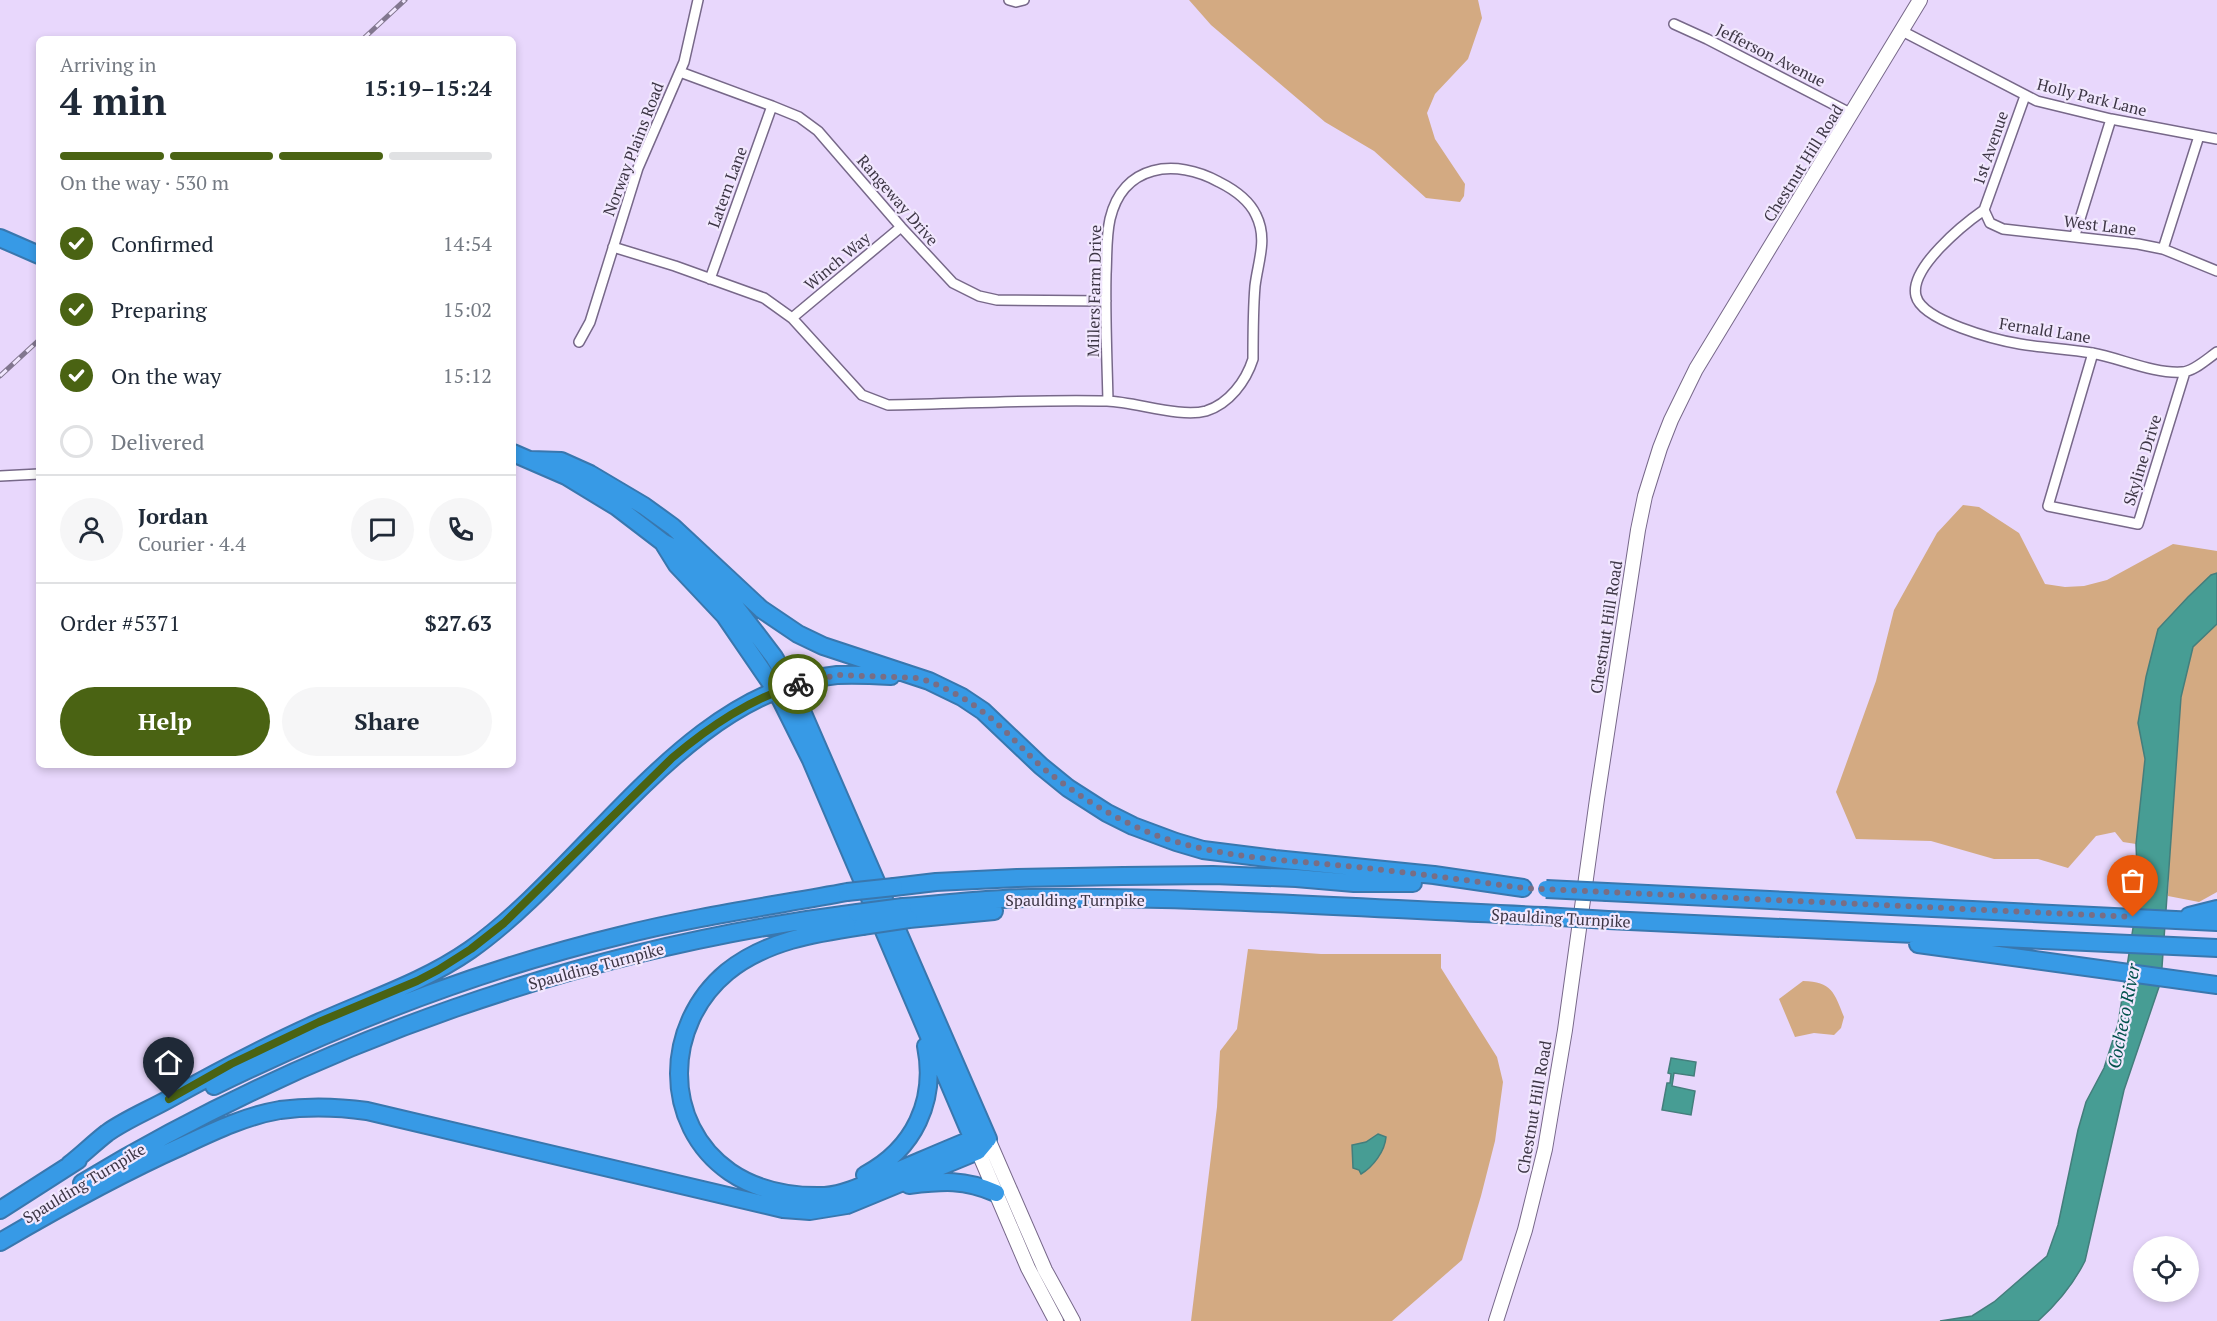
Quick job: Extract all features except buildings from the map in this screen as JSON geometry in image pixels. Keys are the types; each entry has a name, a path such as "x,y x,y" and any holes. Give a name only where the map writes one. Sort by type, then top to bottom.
{"highway":[{"path":"0,238 36,254"},
{"path":"516,454 566,476 617,507 664,543 677,565 725,615 784,689 980,1143"},
{"path":"531,460 561,462 590,474 644,506 673,527 761,609 798,634 850,657 919,678 962,697 983,711 1041,766 1077,794 1107,813 1154,835 1203,850 1275,860 1434,875 1523,888"},
{"path":"69,1165 107,1133 231,1064 319,1022 417,981 471,949 504,923 693,740 755,700 784,689 837,675 919,678"},
{"path":"784,689 811,760 911,994 980,1143"},
{"name":"Spaulding Turnpike","path":"0,1210 69,1165 164,1111 267,1060 343,1026 507,968 619,936 847,892 936,882 1017,878 1213,875 2217,922"},
{"name":"Spaulding Turnpike","path":"0,1235 109,1167 184,1125 304,1067 367,1041 449,1010 581,969 710,936 758,927 859,920 1028,898 1282,902 1722,926 2217,948"},
{"path":"2180,919 2217,909"},
{"path":"859,920 769,948 737,964 709,989 689,1020 682,1042 679,1069 681,1096 689,1122 706,1150 730,1173 750,1184 768,1190 805,1196 828,1196 856,1188 980,1143"},
{"path":"1813,929 2217,986"},
{"path":"805,1196 847,1184 884,1164 903,1145 919,1120 928,1094 930,1062 911,994"},
{"path":"0,1242 77,1197 224,1127 245,1119 297,1108 340,1108 367,1111 783,1209 810,1211 833,1209 906,1185 952,1181 979,1186 996,1193"},
{"path":"874,1194 980,1143"}],"street":[{"name":"Norway Plains Road","path":"579,342 590,322 638,168 680,72 690,40 698,0"},
{"path":"1010,0 1016,2 1024,0"},
{"name":"Chestnut Hill Road","path":"1496,1321 1525,1230 1545,1149 1565,1030 1623,619 1638,530 1653,468 1671,420 1696,369 1920,0"},
{"name":"Jefferson Avenue","path":"1674,24 1852,114"},
{"name":"Holly Park Lane","path":"1902,31 2025,96 2111,119 2216,138"},
{"name":"Rangeway Drive","path":"680,72 731,89 799,117 818,131 901,228 953,283 979,296 997,300 1106,301"},
{"name":"1st Avenue","path":"1984,210 2025,96"},
{"name":"Latern Lane","path":"710,279 772,106"},
{"path":"2074,235 2111,119"},
{"path":"2163,249 2199,136"},
{"name":"Millers Farm Drive","path":"613,247 764,298 792,318 862,395 888,405 1108,401 1145,405 1182,413 1197,413 1218,406 1237,389 1250,369 1253,359 1256,283 1263,251 1256,215 1243,198 1210,177 1173,167 1148,171 1129,184 1118,199 1110,218 1107,240 1108,401"},
{"name":"West Lane","path":"1984,210 1990,222 2003,229 2074,235 2138,244 2163,249 2217,271"},
{"name":"Fernald Lane","path":"1984,210 1955,233 1925,266 1917,279 1915,288 1916,297 1921,306 1938,318 2004,341 2093,353 2169,372 2185,372"},
{"name":"Winch Way","path":"792,318 901,228"},
{"path":"2185,372 2217,352"},
{"name":"Skyline Drive","path":"2093,353 2048,506 2120,522 2138,524 2185,372"},
{"path":"0,476 36,474"},
{"path":"980,1143 996,1193 1038,1290 1056,1321"},
{"path":"980,1143 1073,1321"}],"shaded area":[{"path":"1189,0 1478,0 1482,18 1468,59 1435,94 1427,113 1435,139 1465,184 1464,196 1460,202 1426,198 1374,151 1325,122 1211,25"},
{"path":"1963,505 1979,507 2019,533 2045,584 2065,587 2084,586 2107,580 2173,544 2217,551 2217,573 2211,575 2158,629 2138,723 2145,759 2136,844 2123,842 2115,832 2096,836 2068,868 2038,859 1994,859 1931,841 1856,839 1836,792 1876,681 1894,610 1937,533"},
{"path":"2217,624 2217,892 2199,902 2168,896 2169,868 2181,697 2193,647"},
{"path":"1248,949 1321,954 1441,954 1441,968 1497,1057 1503,1082 1495,1141 1462,1260 1392,1321 1191,1321 1217,1107 1220,1051 1237,1029"},
{"path":"1803,981 1826,986 1834,995 1844,1017 1841,1028 1834,1035 1814,1033 1795,1037 1779,999"}],"water":[{"name":"Cocheco River","path":"2217,573 2217,624 2193,647 2181,697 2161,981 2124,1090 2085,1261 2064,1293 2038,1321 1940,1321 1972,1316 1994,1302 2047,1256 2058,1225 2086,1102 2104,1068 2118,1024 2138,896 2136,844 2145,759 2138,723 2146,677 2158,629 2211,575"},
{"path":"1671,1058 1696,1062 1694,1076 1674,1073 1672,1086 1695,1091 1691,1115 1662,1110 1667,1083 1670,1083 1671,1074 1668,1073"},
{"path":"1378,1134 1386,1137 1381,1153 1374,1163 1361,1174 1359,1170 1353,1168 1352,1145 1366,1142"}],"railway":[{"path":"366,36 405,0"},
{"path":"0,376 36,343"}],"way so far":[{"path":"798,684 837,675 919,678 929,681 962,697 983,711 1041,766 1077,794 1107,813 1154,835 1203,850 1275,860 1434,875 1523,888 2133,917"}],"route":[{"path":"169,1099 231,1064 319,1022 417,981 471,949 504,923 693,740 755,700 798,684"}]}
